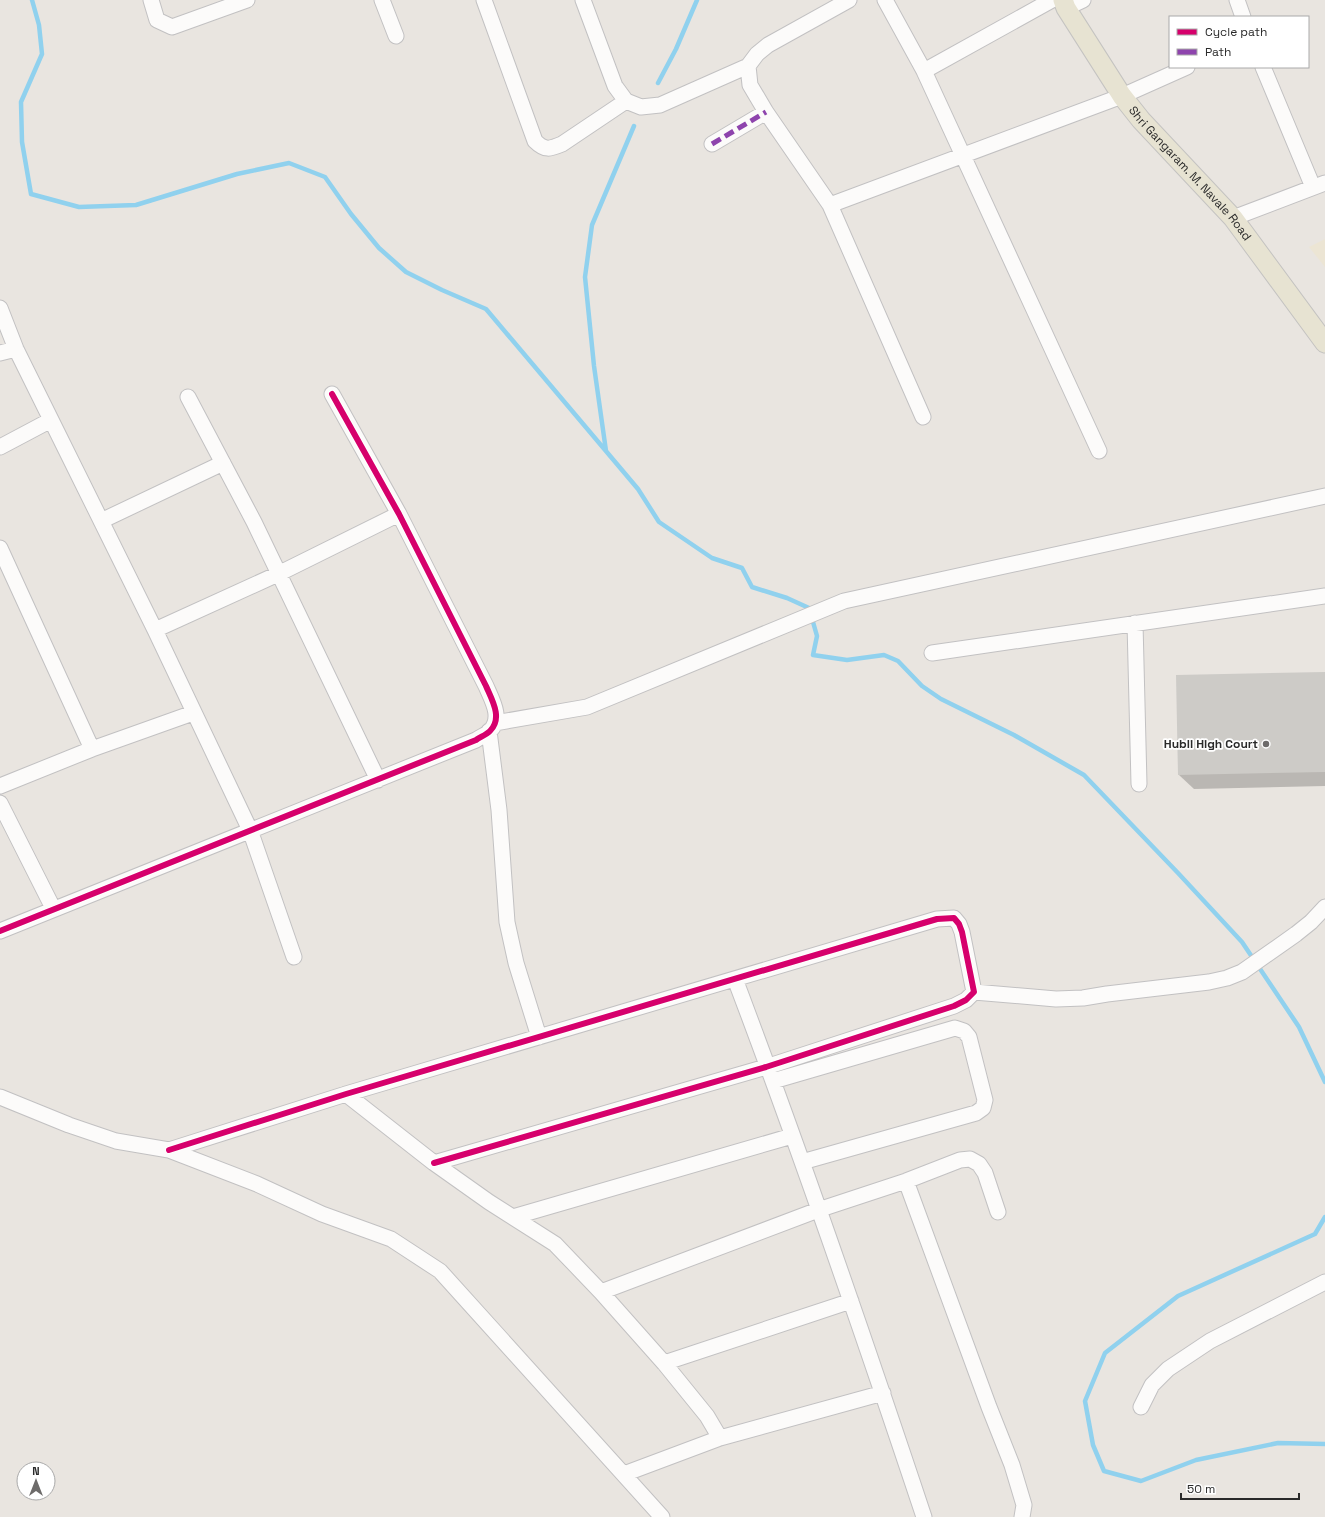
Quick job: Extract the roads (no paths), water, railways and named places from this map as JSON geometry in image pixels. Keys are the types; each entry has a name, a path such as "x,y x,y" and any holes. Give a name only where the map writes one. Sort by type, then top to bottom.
{"main road":[{"name":"Shri Gangaram. M. Navale Road","path":"1066,2 1122,96 1141,120 1233,218 1325,342"}],"street":[{"path":"151,0 157,20 172,27 247,0"},
{"path":"382,0 396,36"},
{"path":"484,0 535,141 542,148 552,148 562,144 626,101"},
{"path":"583,0 615,86 626,101 641,107 660,105 748,66 757,54 768,45 849,0"},
{"path":"885,0 924,71 1099,451"},
{"path":"1237,0 1243,16"},
{"path":"924,71 1066,2"},
{"path":"748,66 750,85 766,112 830,205 923,417"},
{"path":"830,205 1122,96 1185,68"},
{"path":"1233,218 1319,185 1263,68"},
{"path":"712,144 766,112"},
{"path":"0,308 16,349 250,830 294,957"},
{"path":"0,352 16,349"},
{"path":"332,394 399,514 486,686 496,710 492,727 507,922 516,963 539,1036"},
{"path":"188,397 254,522 378,780"},
{"path":"0,447 51,420"},
{"path":"101,521 223,463"},
{"path":"0,931 53,908 476,740 492,727 587,706 844,601 1325,496"},
{"path":"154,630 278,574 399,514"},
{"path":"0,548 92,749"},
{"path":"932,653 1325,596"},
{"path":"1135,623 1139,784"},
{"path":"0,786 92,749 193,713"},
{"path":"0,803 53,908"},
{"path":"434,1163 768,1065 954,1006 966,1000 974,992 1056,999 1083,998 1209,982 1227,978 1242,972 1296,934 1311,922 1325,907"},
{"path":"169,1150 346,1094 937,918 954,918 959,924 962,932 974,992"},
{"path":"735,979 768,1065 883,1393 924,1517"},
{"path":"773,1081 955,1028 964,1031 969,1037 985,1100 983,1108 976,1113 802,1162"},
{"path":"346,1094 434,1163 554,1244 601,1292 664,1363 707,1416 720,1438"},
{"path":"0,1096 69,1125 116,1141 169,1150 257,1184 322,1214 391,1239 440,1271 662,1517"},
{"path":"513,1217 792,1136"},
{"path":"601,1292 818,1210 906,1181 960,1160 970,1159 979,1164 985,1173 998,1212"},
{"path":"906,1181 989,1407 1012,1465 1024,1505 1022,1517"},
{"path":"1141,1407 1152,1385 1168,1369 1210,1341 1325,1282"},
{"path":"664,1363 851,1302"},
{"path":"624,1474 720,1438 883,1393"}],"waterway":[{"path":"32,0 39,25 42,54 21,102 22,142 31,194 79,207 136,205 237,174 289,163 325,177 351,214 379,248 406,272 442,290 486,309 638,489 659,522 712,558 742,568 752,587 787,598 809,608 817,636 813,655 847,660 884,655 898,661 922,686 941,699 1014,735 1084,775 1242,942 1299,1027 1325,1082"},
{"path":"658,83 676,49 697,0"},
{"path":"606,451 594,366 585,277 592,225 634,126"},
{"path":"1325,1217 1315,1234 1178,1296 1105,1353 1085,1401 1093,1445 1104,1471 1141,1481 1196,1460 1278,1443 1325,1444"}],"place":[{"name":"Hubli High Court","path":"1266,744"}]}
